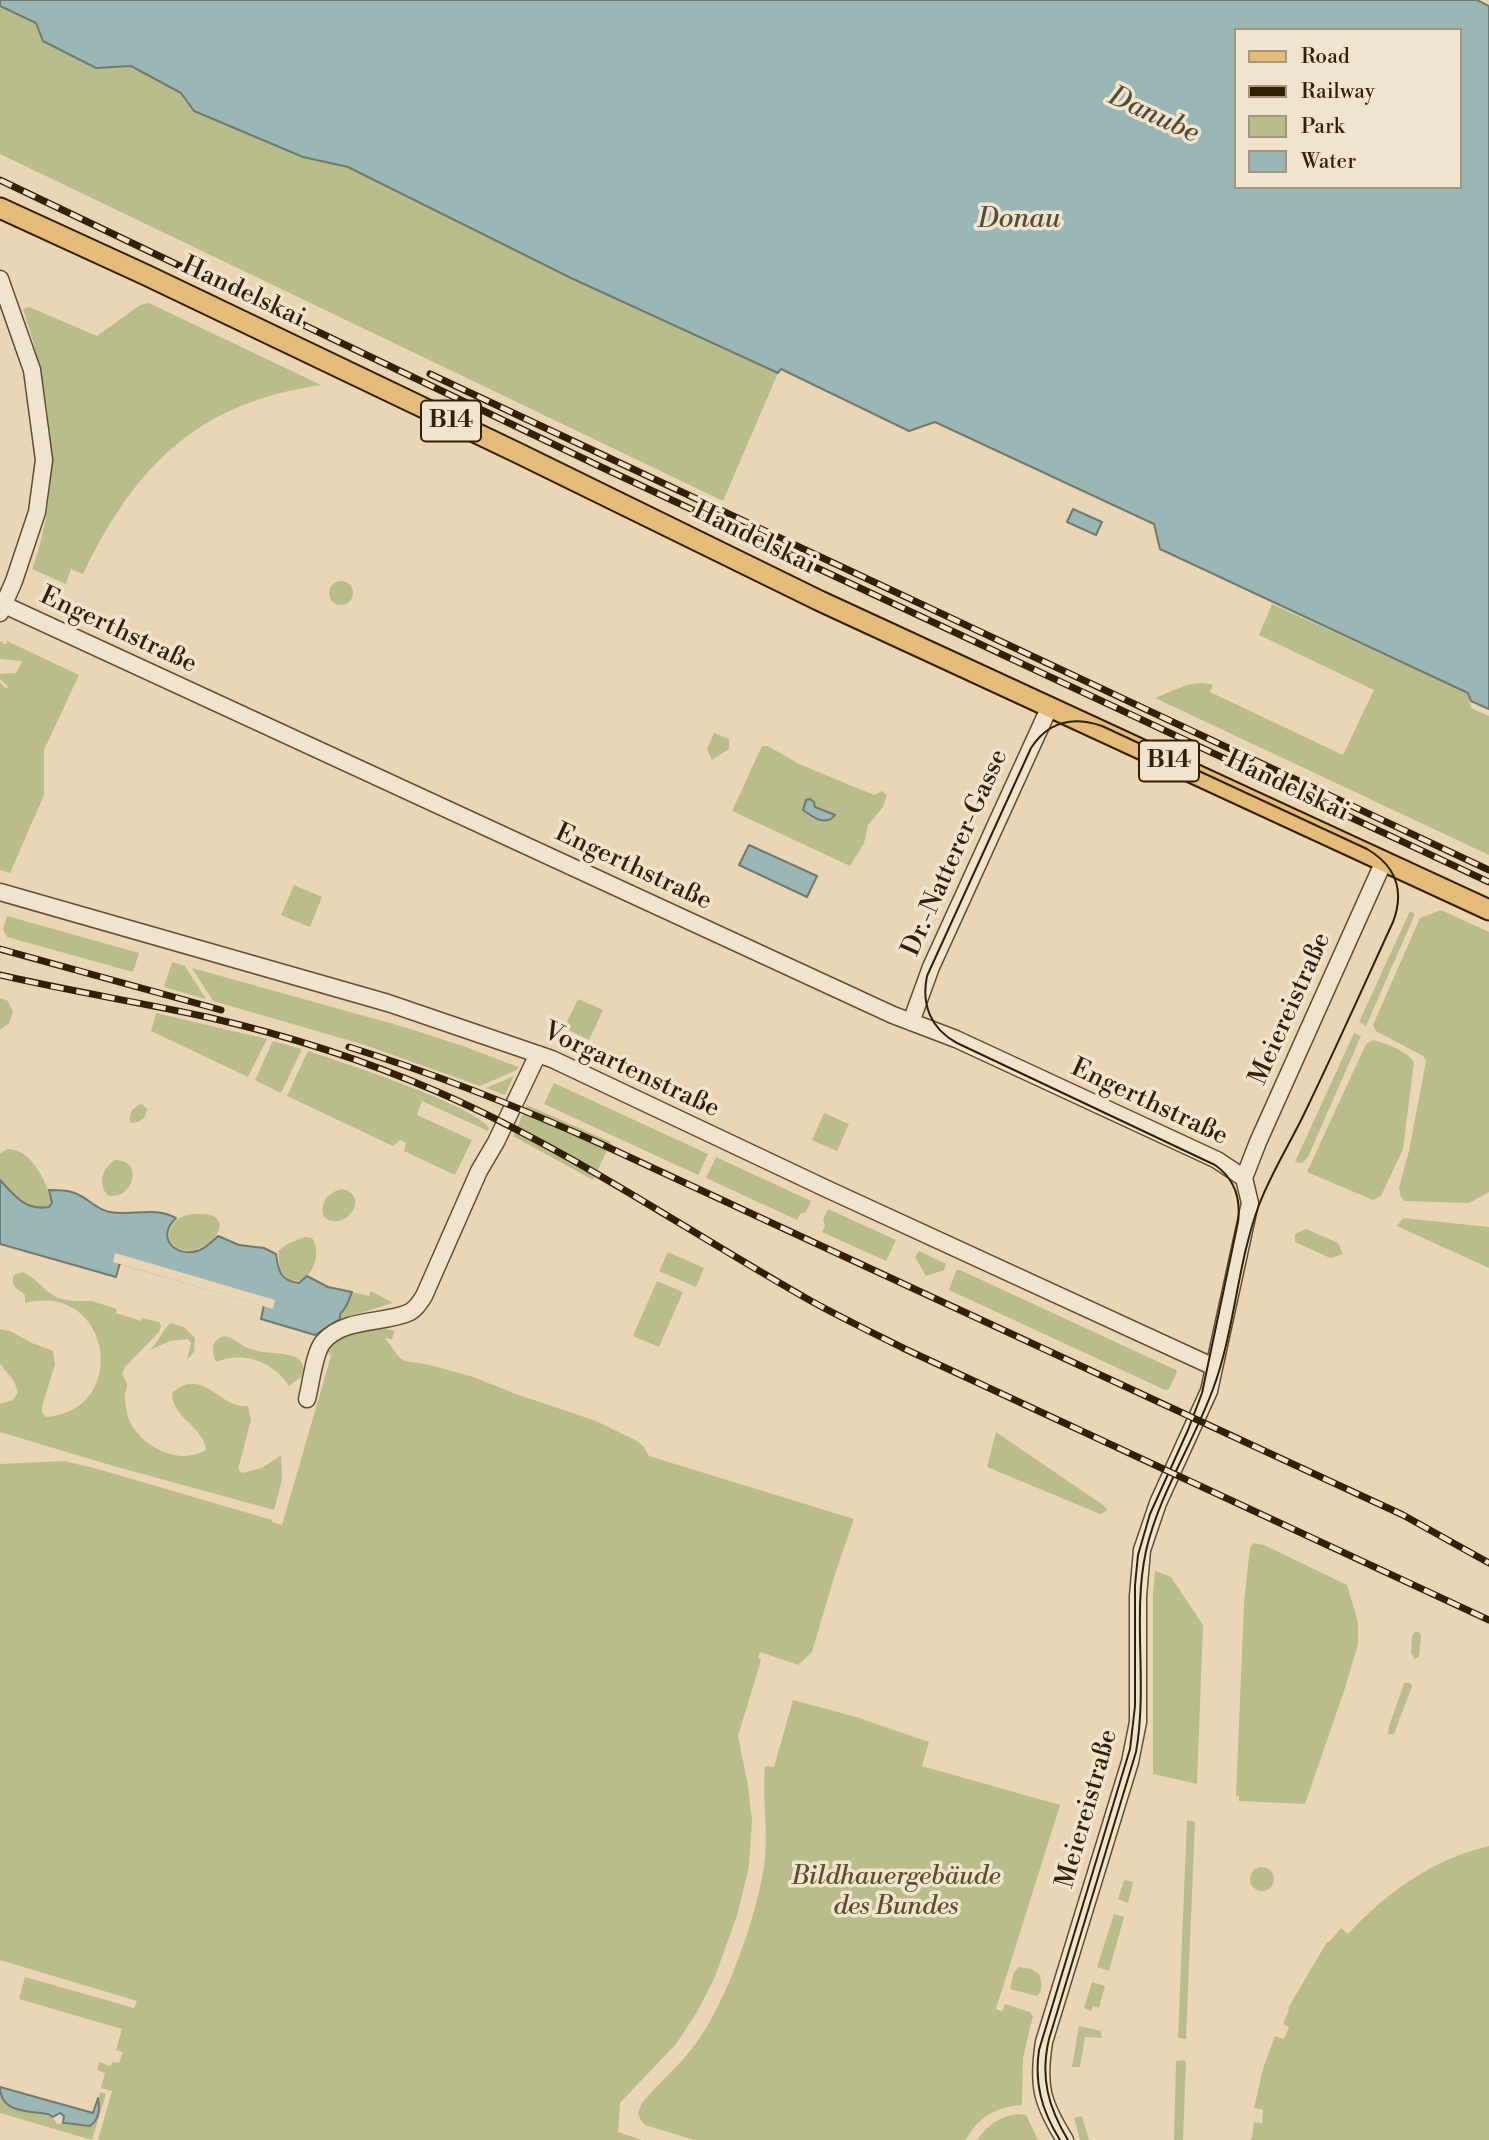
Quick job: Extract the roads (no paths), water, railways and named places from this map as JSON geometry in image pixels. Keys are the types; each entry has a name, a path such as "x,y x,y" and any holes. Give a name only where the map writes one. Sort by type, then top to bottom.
{"main road":[{"name":"Handelskai","path":"0,208 508,448 820,601 1489,910"}],"street":[{"path":"0,279 32,370 44,460 37,512 17,571 1,607"},
{"name":"Engerthstraße","path":"1,607 911,1022 956,1039 1217,1160 1244,1178"},
{"name":"Dr.-Natterer-Gasse","path":"911,1022 932,967 1050,706"},
{"name":"Meiereistraße","path":"1065,2140 1045,2105 1040,2067 1044,2042 1135,1741 1139,1698 1138,1596 1142,1550 1158,1503 1209,1391 1250,1203 1244,1178 1384,861"},
{"name":"Vorgartenstraße","path":"0,892 388,1003 538,1054 1214,1367"},
{"path":"307,1399 319,1349 327,1339 349,1326 408,1313 417,1307 479,1171 496,1142 538,1054"}],"water":[{"name":"Donau","path":"0,0 1477,0 1489,6 1489,709 1471,701 1468,693 1160,549 1154,524 935,422 909,431 781,369 778,373 571,278 348,167 303,157 194,111 181,93 131,66 96,68 43,41 36,23 0,6"},
{"path":"1073,509 1102,522 1096,535 1067,522"},
{"path":"810,799 815,807 835,815 824,821 803,810 806,800"},
{"path":"749,845 817,876 807,897 739,865"},
{"path":"0,1180 21,1201 33,1207 49,1207 52,1203 49,1190 61,1190 77,1194 98,1208 110,1212 168,1214 176,1218 170,1225 168,1239 171,1245 183,1252 200,1250 218,1236 239,1245 264,1248 276,1254 279,1270 288,1280 299,1283 307,1276 328,1287 352,1292 340,1319 315,1335 261,1319 264,1305 120,1263 116,1277 0,1244"},
{"path":"0,2087 93,2113 98,2098 99,2113 90,2126 63,2123 64,2116 60,2113 53,2117 10,2106 1,2096"}],"tram line":[{"path":"1060,2140 1041,2097 1039,2050 1130,1749 1135,1706 1135,1585 1138,1555 1150,1514 1202,1393 1239,1214 1232,1183 1215,1165 957,1043 940,1031 927,1006 927,976 1031,748 1053,727 1081,722 1102,726 1367,849 1391,871 1398,889 1398,899 1393,922 1259,1205 1213,1389 1159,1509 1146,1551 1140,1600 1141,1701 1136,1752 1046,2053 1046,2079 1051,2104 1068,2140"}],"railway":[{"path":"0,180 599,466 1489,882"},
{"path":"430,374 1489,870"},
{"path":"0,949 221,1010"},
{"path":"0,975 207,1017 266,1032 353,1059 438,1092 534,1139 811,1301 905,1349 1489,1620"},
{"path":"349,1047 476,1092 601,1144 1403,1515 1489,1563"}],"water label":[{"name":"Danube","path":"1153,116"}],"park label":[{"name":"Bildhauergebäude des Bundes","path":"896,1893"}]}
